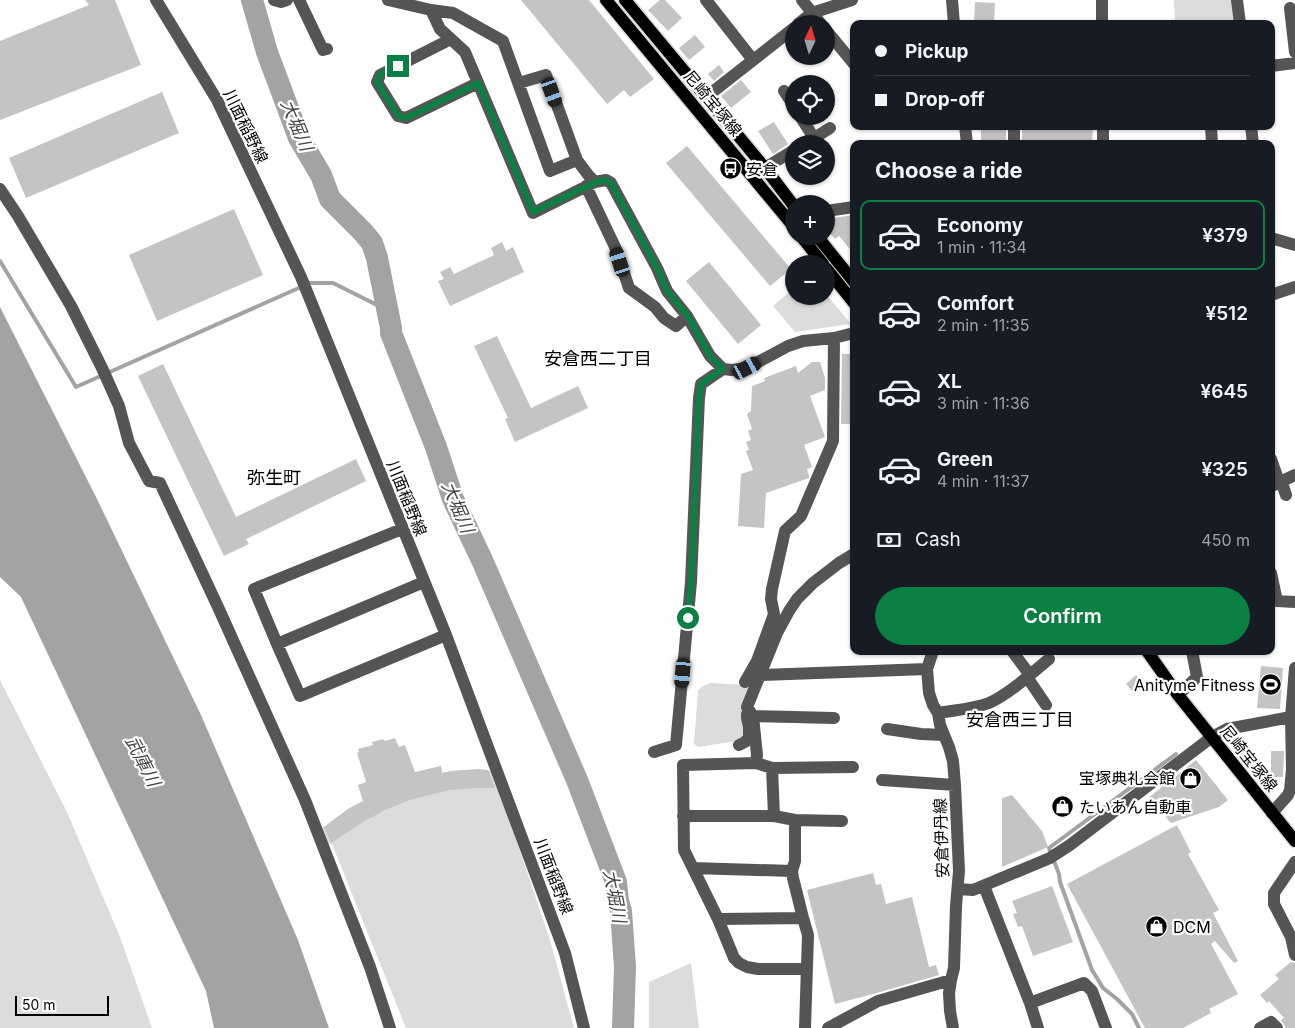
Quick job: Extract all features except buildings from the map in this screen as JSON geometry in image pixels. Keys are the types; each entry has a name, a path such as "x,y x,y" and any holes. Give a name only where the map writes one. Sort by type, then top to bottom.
{"main road":[{"name":"尼崎宝塚線","path":"606,0 785,216"},
{"name":"尼崎宝塚線","path":"625,0 786,195"},
{"path":"808,245 816,255"},
{"path":"824,245 850,277"},
{"path":"835,279 850,298"},
{"name":"尼崎宝塚線","path":"1142,655 1178,695"},
{"name":"尼崎宝塚線","path":"1150,655 1178,695 1295,841"}],"street":[{"name":"川面稲野線","path":"156,0 217,100 301,277 446,635 565,953 584,1028"},
{"path":"274,0 281,2 287,0"},
{"path":"299,0 323,50"},
{"path":"388,0 453,13 503,41 550,171 577,160"},
{"path":"706,0 753,60"},
{"path":"802,0 812,13"},
{"path":"809,15 852,0"},
{"path":"952,0 954,20"},
{"path":"1102,0 1102,20"},
{"path":"1237,0 1240,20"},
{"path":"1292,5 1295,52"},
{"path":"431,10 440,29 465,52 533,212 591,184 602,180 611,183 657,268 667,291 688,316 710,356 723,369 747,368 788,346 803,341 834,338 850,334"},
{"path":"706,97 785,35"},
{"path":"451,39 380,74 377,82 398,116 406,118 478,83"},
{"path":"835,41 850,59"},
{"path":"1275,66 1295,63"},
{"path":"519,83 546,75 577,160 589,176 629,288 655,307 664,318 676,326 688,316"},
{"path":"819,135 830,128"},
{"path":"765,168 785,156"},
{"path":"0,189 71,306 119,406 129,443 150,481 160,483 218,607 305,800 370,967 390,1028"},
{"path":"835,210 850,208"},
{"path":"1275,239 1295,246"},
{"path":"1275,294 1295,287"},
{"path":"745,682 756,661 774,614 771,599 772,590 785,530 801,516 833,441 834,338"},
{"path":"654,752 676,745 691,582 701,384 723,369"},
{"path":"1275,484 1295,475"},
{"path":"1275,484 1282,482 1286,495"},
{"path":"402,529 254,589 300,696 446,635"},
{"path":"756,763 757,755 753,716 747,707 777,633 797,599 826,573 850,557"},
{"path":"277,644 424,582"},
{"path":"1275,589 1278,601 1295,602"},
{"name":"安倉伊丹線","path":"932,655 927,669 929,693 938,713 953,761 955,786 959,871 954,968 951,980 950,1002 953,1028"},
{"path":"1015,655 1046,705"},
{"path":"1178,695 1197,677 1193,655"},
{"path":"938,713 977,707 989,703 1049,659"},
{"path":"1272,813 1288,795 1294,771 1291,717 1295,668"},
{"path":"760,675 927,669"},
{"path":"739,745 749,738 747,714 753,716 834,718"},
{"path":"958,889 973,890 1050,858 1226,729 1291,717"},
{"path":"887,729 944,735"},
{"path":"806,969 758,969 748,967 734,958 718,919 684,850 683,764 756,763 772,768 853,767"},
{"path":"772,768 774,816"},
{"path":"882,780 955,786"},
{"path":"683,816 774,816 795,820 842,820"},
{"path":"795,820 792,870 808,935 805,1028"},
{"path":"1295,862 1274,893 1274,904 1291,937 1295,955"},
{"path":"693,868 792,870"},
{"path":"984,886 1038,1028"},
{"path":"718,919 803,918"},
{"path":"828,1028 878,1001 951,980"},
{"path":"1030,1003 1084,983 1092,991 1106,1028"},
{"path":"1260,1028 1271,1022 1276,1028"}],"shaded area":[{"path":"1174,0 1235,0 1237,20 1175,20"},
{"path":"785,296 785,305 835,305 850,323 850,324 795,332 773,306"},
{"path":"0,680 67,812 120,937 152,1028 0,1028"},
{"path":"711,683 747,685 749,687 743,740 698,747 694,744 698,690"},
{"path":"441,766 442,773 468,770 493,771 550,940 574,1028 406,1028 332,844 328,845 321,829 348,809 363,801 358,785"},
{"path":"691,963 699,1028 649,1028 649,982"}],"water":[{"name":"武庫川","path":"0,307 97,499 201,715 298,940 329,1028 214,1028 206,991 21,597 0,577"}],"waterway":[{"name":"大堀川","path":"252,0 267,52 299,138 321,175 330,199 372,243 377,258 391,333 436,447 453,499 482,560 577,780 616,882 621,911 625,967 623,1028"},
{"path":"0,261 76,387 310,283 333,283 387,310"},
{"path":"1139,1028 1132,1014 1103,988 1092,970 1049,848 1176,754"}],"place":[{"name":"安倉","path":"730,169"},
{"name":"Anityme Fitness","path":"1271,685"},
{"name":"宝塚典礼会館","path":"1191,778"},
{"name":"たいあん自動車","path":"1063,807"},
{"name":"DCM","path":"1157,927"}],"district":[{"name":"安倉西二丁目","path":"598,358"},
{"name":"弥生町","path":"274,477"},
{"name":"安倉西三丁目","path":"1020,719"}],"route":[{"path":"398,66 380,74 377,82 398,116 406,118 478,83 533,212 596,182 606,180 611,183 657,268 667,291 688,316 710,356 723,369 701,384 699,398 688,618"}]}
